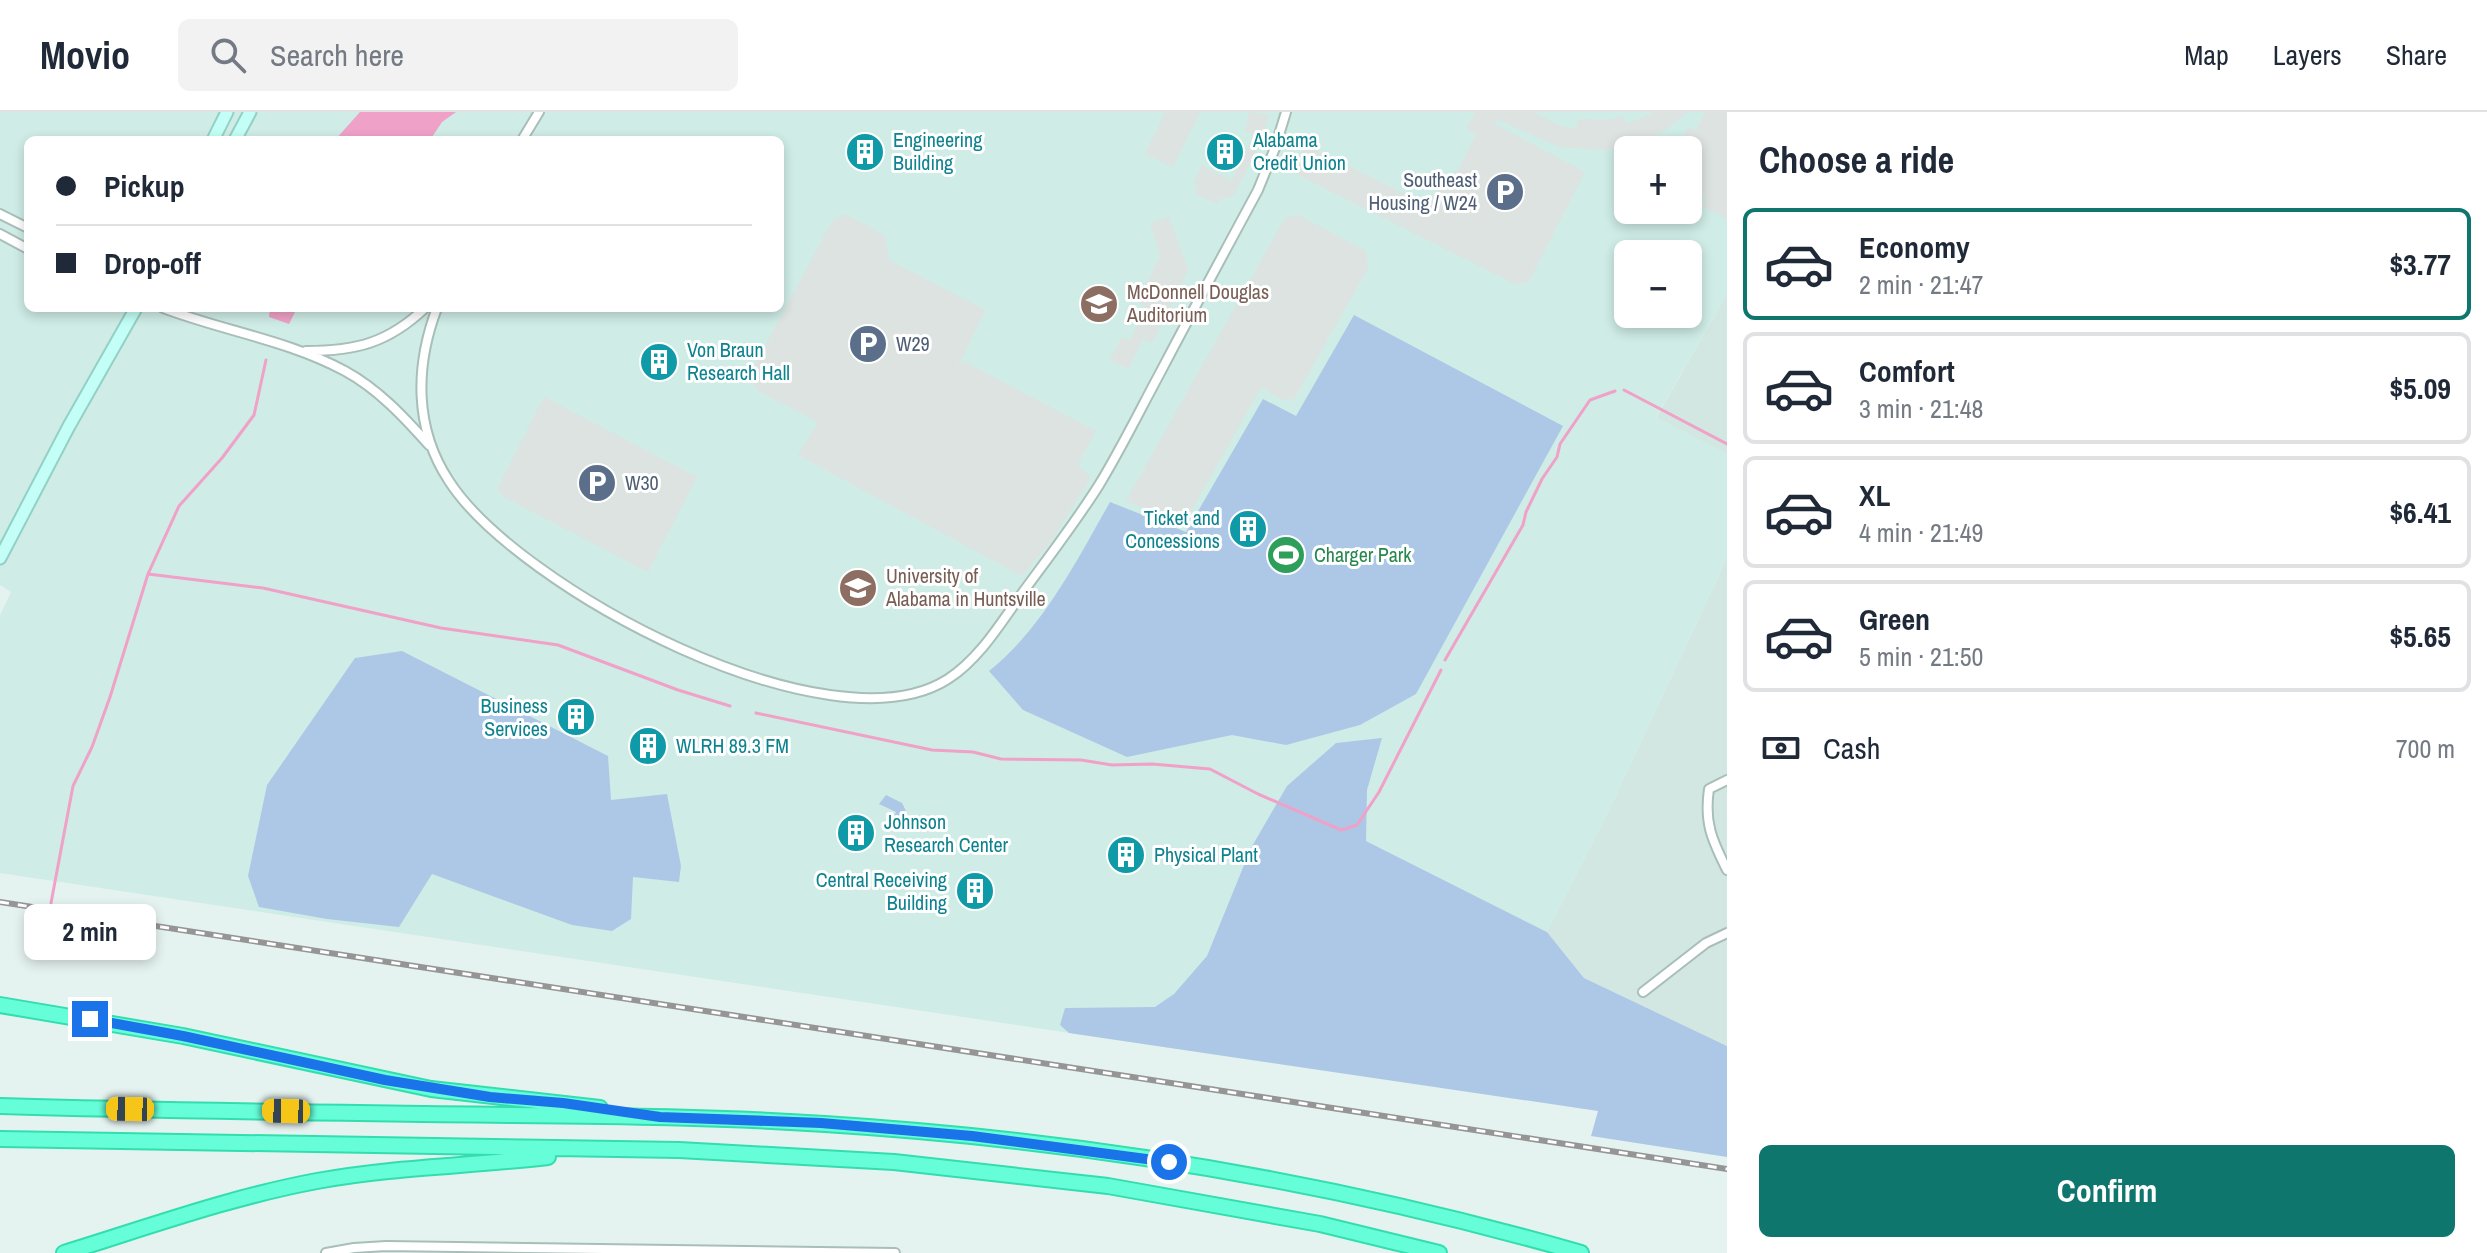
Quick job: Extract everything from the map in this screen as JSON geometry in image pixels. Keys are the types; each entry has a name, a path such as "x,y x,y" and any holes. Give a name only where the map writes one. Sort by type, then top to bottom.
{"highway":[{"path":"0,1005 183,1036 431,1089 660,1117"},
{"path":"0,1106 660,1117 900,1129 1099,1151 1220,1170 1356,1197 1590,1253"},
{"path":"0,1139 679,1150 894,1162 1108,1186 1320,1224 1439,1253"},
{"path":"64,1253 247,1197 320,1180 603,1150"}],"main road":[{"path":"215,136 227,112"},
{"path":"237,136 250,112"},
{"path":"0,558 69,426 134,312"}],"street":[{"path":"524,136 539,112"},
{"path":"436,312 425,346 421,381 422,414 432,448 448,480 469,508 531,563 589,601 646,632 757,677 853,699 888,699 923,692 949,679 991,636 1100,483 1258,190 1286,112"},
{"path":"0,214 24,226"},
{"path":"0,234 24,247"},
{"path":"176,312 303,351 347,372 377,393 432,448"},
{"path":"303,351 337,351 362,346 398,330 420,312"},
{"path":"1727,780 1709,789 1705,812 1711,837 1727,870"},
{"path":"1643,992 1706,943 1727,933"},
{"path":"326,1253 386,1246 895,1253"}],"shaded area":[{"name":"University of Alabama in Huntsville","path":"0,112 1727,112 1727,294 1656,417 1727,454 1727,558 1610,808 1547,932 1366,841 1264,1062 0,873 0,615 11,592 0,585"},
{"path":"360,112 456,112 442,122 433,136 339,136"},
{"path":"1165,112 1200,112 1173,167 1145,154"},
{"name":"Alabama Credit Union","path":"1249,112 1269,115 1261,141 1235,193 1219,199 1217,204 1194,193 1198,185 1193,183 1202,166 1232,181 1254,134 1245,132"},
{"name":"Southeast Housing / W24","path":"1475,112 1533,112 1561,126 1576,129 1578,119 1609,120 1623,116 1627,124 1654,112 1688,112 1655,136 1614,136 1614,148 1607,150 1559,147 1497,119 1495,124 1585,172 1529,281 1517,285 1292,172 1306,145 1429,206 1445,174 1454,178 1476,135 1466,129"},
{"path":"1705,112 1727,112 1727,219 1702,206 1706,199 1704,196 1702,199 1702,136 1683,136 1688,127 1696,130"},
{"path":"846,214 885,236 889,260 985,310 956,371 963,361 1096,431 1078,464 1091,478 1049,544 1022,576 798,455 818,422 760,392 748,378 832,221"},
{"path":"1298,215 1366,251 1368,268 1294,399 1283,400 1261,387 1187,519 1177,520 1126,501 1285,218"},
{"path":"1169,217 1188,270 1152,343 1143,339 1128,369 1110,360 1122,337 1130,340 1146,307 1137,302 1160,256 1150,223"},
{"path":"1727,294 1727,454 1656,418"},
{"path":"270,312 295,312 289,324 269,317"},
{"name":"Charger Park","path":"1354,315 1563,426 1416,694 1360,725 1286,745 1232,735 1127,757 1023,710 989,671 1026,635 1042,614 1110,502 1186,532 1263,399 1296,416"},
{"name":"W30","path":"544,397 697,477 648,572 504,497 497,489"},
{"path":"1727,558 1727,1046 1584,978 1547,932 1610,808"},
{"path":"402,651 608,756 611,800 667,794 681,866 679,882 633,877 631,919 612,931 572,925 432,874 399,927 259,907 248,876 267,785 355,658"},
{"path":"1382,738 1367,790 1366,841 1547,932 1584,978 1727,1046 1727,1157 1591,1136 1598,1111 1069,1033 1060,1025 1065,1008 1155,1007 1174,994 1207,956 1251,848 1287,786 1336,743"},
{"path":"886,795 902,803 906,811 898,820 893,818 896,812 879,804"}],"waterway":[{"path":"51,903 73,786 92,747 110,697 148,574 179,506 222,458 254,415 266,360"},
{"path":"1624,390 1727,444"},
{"path":"1445,660 1523,525 1526,512 1557,457 1560,444 1590,400 1615,391"},
{"path":"148,574 263,588 441,628 558,645 730,706"},
{"path":"756,713 932,750 973,752 1001,759 1081,760 1112,765 1152,764 1210,769 1258,794 1341,830 1357,825 1379,792 1441,670"},
{"path":"39,958 48,917"}],"railway":[{"path":"0,902 1727,1169"}],"place":[{"name":"Engineering Building","path":"865,152"},
{"name":"Alabama Credit Union","path":"1225,152"},
{"name":"Southeast Housing / W24","path":"1505,192"},
{"name":"McDonnell Douglas Auditorium","path":"1099,304"},
{"name":"W29","path":"868,344"},
{"name":"Von Braun Research Hall","path":"659,362"},
{"name":"W30","path":"597,483"},
{"name":"Ticket and Concessions","path":"1248,529"},
{"name":"Charger Park","path":"1286,555"},
{"name":"University of Alabama in Huntsville","path":"858,588"},
{"name":"Business Services","path":"576,717"},
{"name":"WLRH 89.3 FM","path":"648,746"},
{"name":"Johnson Research Center","path":"856,833"},
{"name":"Physical Plant","path":"1126,855"},
{"name":"Central Receiving Building","path":"975,891"}],"route":[{"path":"90,1019 431,1089 490,1097 563,1103 660,1117 900,1129 1070,1147 1169,1162"}]}
